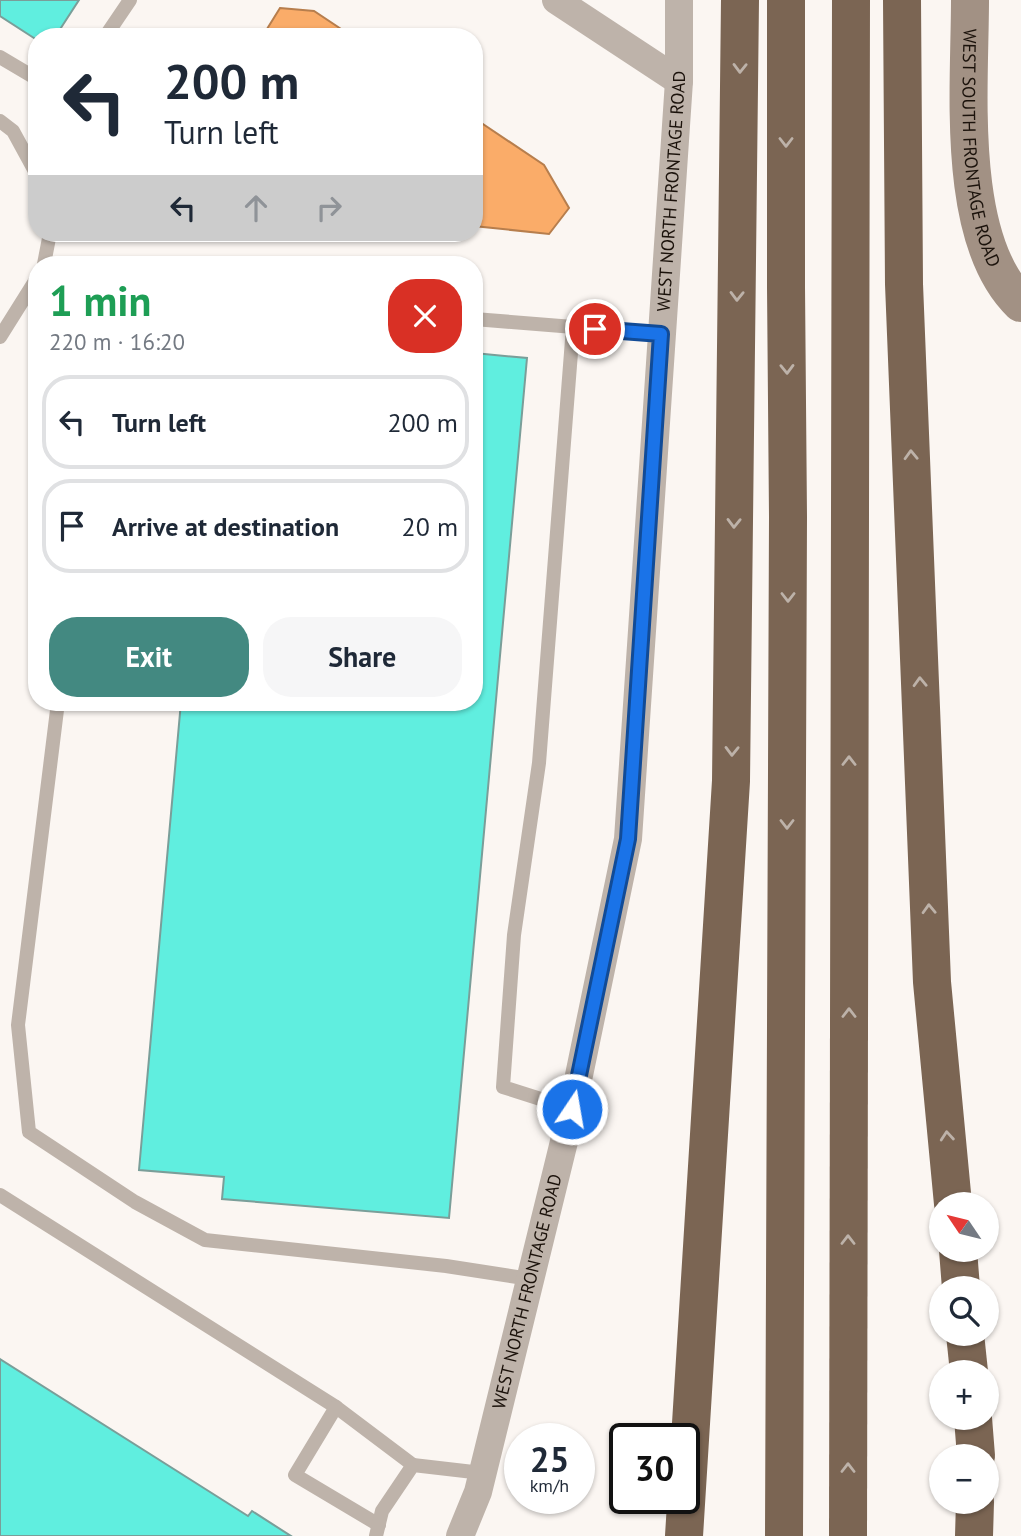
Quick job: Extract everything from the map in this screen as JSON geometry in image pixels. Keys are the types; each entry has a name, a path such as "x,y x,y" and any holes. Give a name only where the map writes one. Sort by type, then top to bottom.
{"highway":[{"path":"684,1536 731,781 740,0"},
{"path":"784,1536 788,545 786,0"},
{"path":"848,1536 851,0"},
{"path":"902,0 904,284 932,982 952,1192"},
{"path":"974,1536 975,1514"}],"street":[{"path":"556,0 679,81"},
{"name":"WEST NORTH FRONTAGE ROAD","path":"460,1536 478,1492 572,1109 628,839 679,81 679,0"},
{"name":"WEST SOUTH FRONTAGE ROAD","path":"970,0 970,170 985,246 1014,296"}],"lane":[{"path":"111,28 130,0"},
{"path":"0,57 28,74"},
{"path":"0,121 13,131 28,158"},
{"path":"0,337 28,292"},
{"path":"483,320 661,334"},
{"path":"572,1109 503,1087 514,935 539,763 573,327"},
{"path":"57,711 18,1025 29,1132 135,1202 205,1240 446,1266 530,1279"},
{"path":"0,1195 336,1407 412,1465 482,1473"},
{"path":"336,1407 295,1475 377,1530 382,1511 412,1465"}],"shaded area":[{"path":"280,8 314,11 340,28 268,28"},
{"path":"483,124 544,165 569,208 549,234 483,227"}],"building":[{"path":"0,0 79,0 61,28 28,28 28,34 0,16"},
{"path":"483,354 527,358 449,1218 222,1199 224,1177 139,1170 180,711 483,711"},
{"path":"0,1359 248,1516 252,1511 291,1536 0,1536"}],"route":[{"path":"572,1109 628,839 661,334 595,329"}]}
